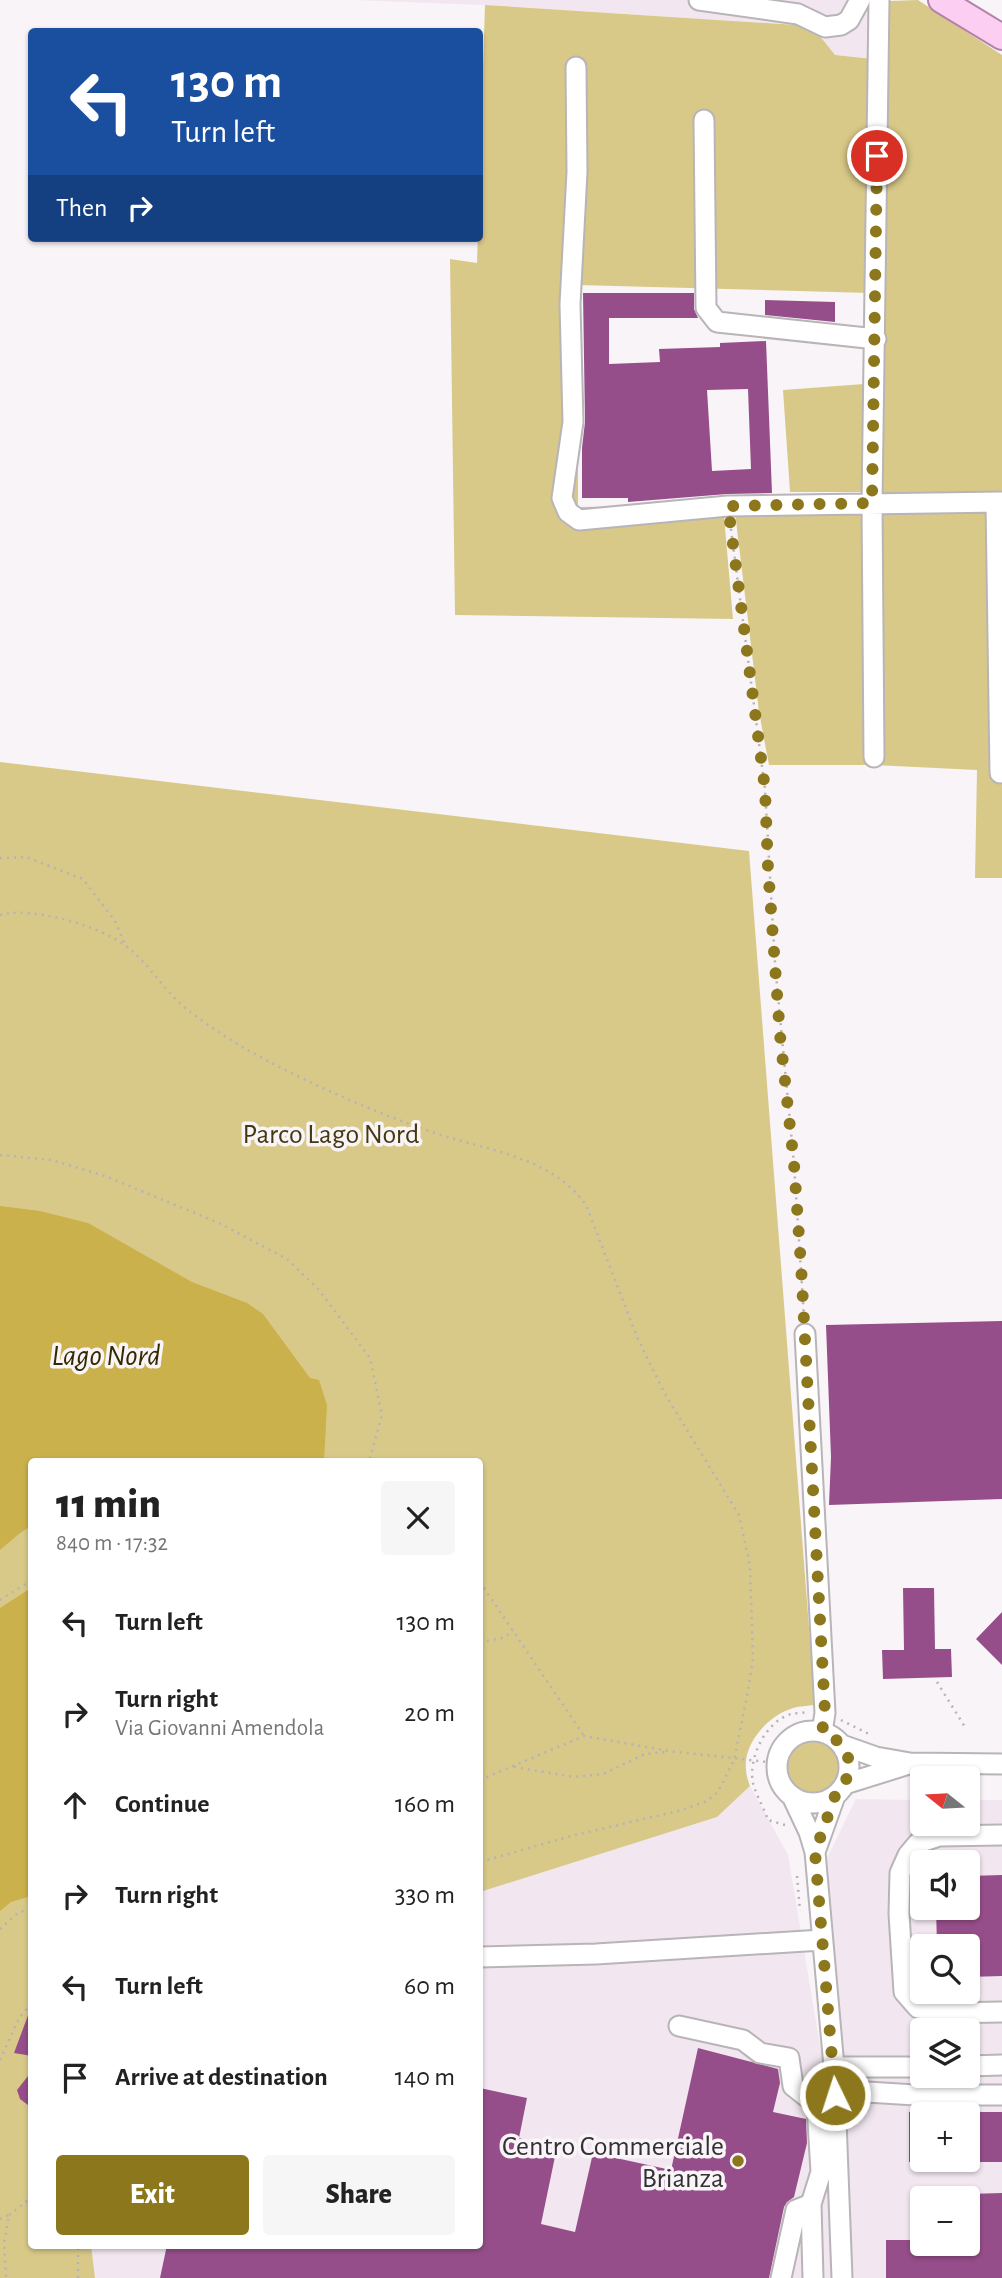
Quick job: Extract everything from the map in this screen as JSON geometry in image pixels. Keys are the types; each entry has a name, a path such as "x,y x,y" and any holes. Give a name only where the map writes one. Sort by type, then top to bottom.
{"main road":[{"path":"941,0 1002,37"}],"street":[{"path":"699,0 798,14 825,27 841,25 849,20 860,0"},
{"path":"874,757 872,503 879,0"},
{"path":"576,67 577,172 570,304 573,422 562,498 568,512 579,520 728,506 999,503 996,773"},
{"path":"704,120 706,308 717,322 876,339"},
{"path":"805,1334 823,1723 842,1745 848,1757 849,1769 813,1844"},
{"path":"823,1723 792,1738 783,1748 777,1763 779,1780 792,1796 813,1844 814,1941 834,2067 842,2278"},
{"path":"842,1745 876,1757 928,1766"},
{"path":"792,1796 803,1802 814,1803 910,1763"},
{"path":"980,1769 1002,1764"},
{"path":"980,1832 1002,1835"},
{"path":"939,1836 918,1843 908,1855 900,1873 904,1992 918,2008 944,2013 1002,2012"},
{"path":"483,1957 596,1954 814,1941"},
{"path":"679,2026 743,2040 760,2053 789,2058 793,2086 817,2105 821,2172 811,2204 813,2278"},
{"path":"980,2066 1002,2066"},
{"path":"834,2067 910,2067"},
{"path":"835,2095 867,2092 1002,2095"},
{"path":"781,2278 796,2210 811,2204"}],"path":[{"path":"728,506 765,789 776,977 794,1164 805,1334"},
{"path":"0,858 26,857 83,879 115,921 126,946"},
{"path":"0,915 47,915 80,923 126,946 187,1009 225,1037 268,1062 316,1085 426,1130 515,1157 553,1174 576,1191 586,1205 637,1338 665,1394 739,1515 750,1566 753,1659 734,1760 718,1791 707,1801 682,1810 571,1836 483,1861"},
{"path":"0,1155 52,1160 104,1176 219,1223 287,1259 319,1290 370,1358 382,1415 370,1458"},
{"path":"0,1600 28,1582"},
{"path":"483,1586 584,1736"},
{"path":"483,1641 503,1638 513,1631"},
{"path":"937,1682 965,1727"},
{"path":"813,1844 794,1840 794,1832 768,1819 753,1784 754,1762 759,1745 780,1720 791,1714 813,1711 823,1723 875,1738"},
{"path":"483,1779 584,1736 669,1751 777,1763"},
{"path":"512,1767 574,1777 603,1774 645,1754 669,1751"},
{"path":"797,1877 814,1941"},
{"path":"0,1929 19,1912 28,1910"},
{"path":"0,2060 19,2018 28,2008"},
{"path":"0,2219 28,2200"},
{"path":"6,2278 4,2243 9,2215"},
{"path":"78,2249 78,2278"}],"shaded area":[{"path":"353,0 875,0 875,59 835,55 812,26 485,5"},
{"name":"Centro Commerciale Brianza","path":"750,1786 788,1855 827,2087 833,2278 95,2278 91,2249 483,2249 483,1891 717,1817"},
{"path":"856,1799 910,1800 910,1836 980,1836 980,1800 1002,1800 1002,2278 849,2278 842,2064 826,1860"}],"green space":[{"path":"918,0 1002,55 1002,878 975,878 977,770 874,765 769,765 759,712 734,504 879,500 890,1"},
{"path":"485,5 812,26 835,55 883,60 870,293 578,285 578,507 723,505 733,619 455,615 450,259 477,263 478,242 483,242"},
{"path":"864,384 865,492 790,492 783,390"},
{"name":"Parco Lago Nord","path":"0,762 749,851 815,1705 796,1707 784,1712 759,1731 746,1759 750,1786 717,1817 483,1891 483,1458 28,1458 28,2249 91,2249 95,2278 0,2278"},
{"path":"803,1743 823,1743 837,1757 837,1777 823,1791 803,1791 789,1777 789,1757"}],"water":[{"name":"Lago Nord","path":"0,1206 40,1211 88,1223 192,1282 247,1303 263,1314 310,1378 319,1380 327,1405 324,1458 28,1458 28,1528 0,1550"},
{"path":"28,1590 28,1897 11,1902 0,1911 0,1608"}],"building":[{"path":"583,293 694,293 694,309 698,318 609,318 609,364 660,362 659,349 720,347 720,343 766,341 772,493 628,502 628,498 582,498 585,422","holes":["748,389 751,469 712,471 707,390"]},
{"path":"765,300 835,302 835,322 765,315"},
{"path":"1002,1321 1002,1499 829,1505 831,1457 826,1325"},
{"path":"903,1588 934,1588 935,1649 951,1649 952,1677 883,1679 882,1650 904,1650"},
{"path":"1002,1612 1002,1665 976,1639"},
{"path":"1002,1875 1002,1976 980,1977 980,1934 937,1934 936,1920 980,1920 980,1876"},
{"path":"28,2015 28,2055 14,2053"},
{"name":"Centro Commerciale Brianza","path":"698,2048 778,2069 780,2083 773,2112 806,2119 807,2143 794,2197 784,2207 769,2278 160,2278 166,2249 483,2249 483,2089 527,2098 519,2138 557,2147 541,2224 575,2232 593,2153 671,2170"},
{"path":"28,2076 28,2105 20,2099 17,2090"},
{"path":"909,2112 910,2112 910,2162"},
{"path":"980,2112 1002,2112 1002,2162 980,2162"},
{"path":"1002,2193 1002,2278 886,2278 886,2240 910,2240 910,2256 980,2256 980,2194"}],"place":[{"name":"Centro Commerciale Brianza","path":"738,2161"}],"route":[{"path":"835,2095 815,1852 835,1796 845,1784 849,1769 848,1757 842,1745 822,1732 825,1713 794,1164 780,1035 765,789 728,506 872,503 877,156"}]}
